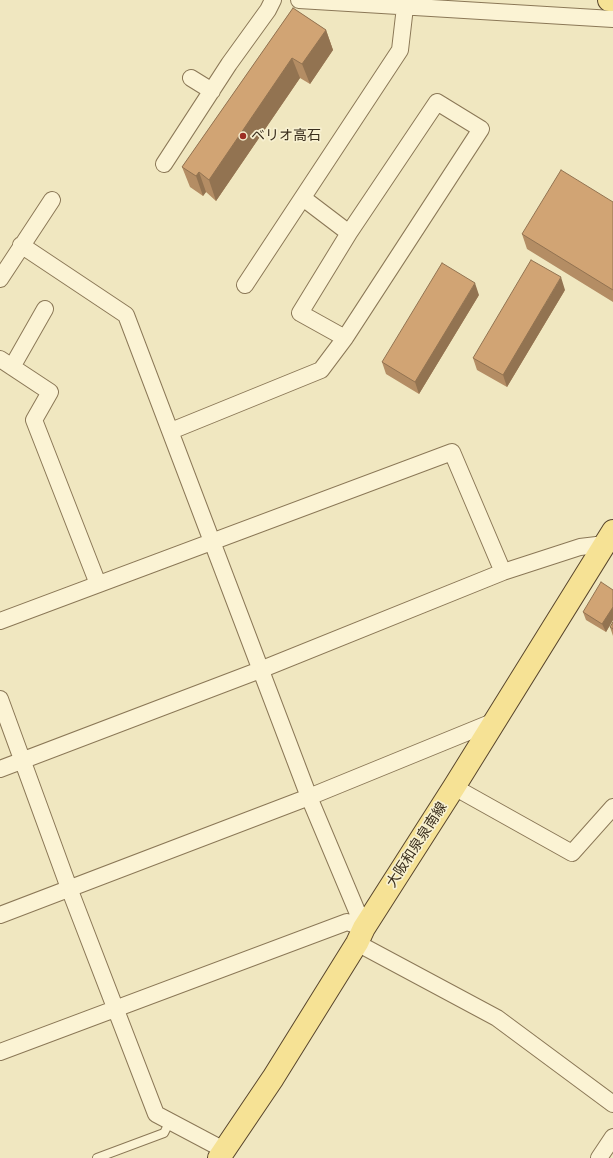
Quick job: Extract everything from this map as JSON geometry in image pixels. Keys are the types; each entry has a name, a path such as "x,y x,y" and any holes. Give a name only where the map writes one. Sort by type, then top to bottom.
{"main road":[{"name":"大阪和泉泉南線","path":"222,1154 273,1078 609,537"}],"street":[{"path":"164,164 268,10 273,0"},
{"path":"299,0 613,19"},
{"path":"245,285 400,50 404,7"},
{"path":"190,78 212,91"},
{"path":"171,431 321,370 345,338 481,130 437,102 349,233 300,313 345,338"},
{"path":"303,198 349,233"},
{"path":"0,279 52,200"},
{"path":"21,245 126,315 361,936"},
{"path":"45,309 6,363 50,392 34,420 98,584"},
{"path":"0,621 452,452 503,572"},
{"path":"0,769 260,670 503,572 609,537"},
{"path":"0,699 69,888 117,1009 156,1114 170,1121 222,1154"},
{"path":"0,915 309,797 495,721"},
{"path":"454,787 572,853 613,807"},
{"path":"0,1052 348,922 361,936 497,1018 613,1104"},
{"path":"599,1158 613,1137"}],"lane":[{"path":"97,1158 164,1133 170,1121"}],"building":[{"path":"293,8 326,30 302,64 292,58 209,180 199,172 196,176 182,167"},
{"path":"561,170 613,202 613,290 522,234"},
{"path":"531,260 561,277 503,375 473,358"},
{"path":"442,263 475,283 415,382 382,362"},
{"path":"601,582 613,590 613,607 602,624 583,612"},
{"path":"613,622 613,629 610,627"}],"place":[{"name":"ベリオ高石","path":"243,136"}]}
